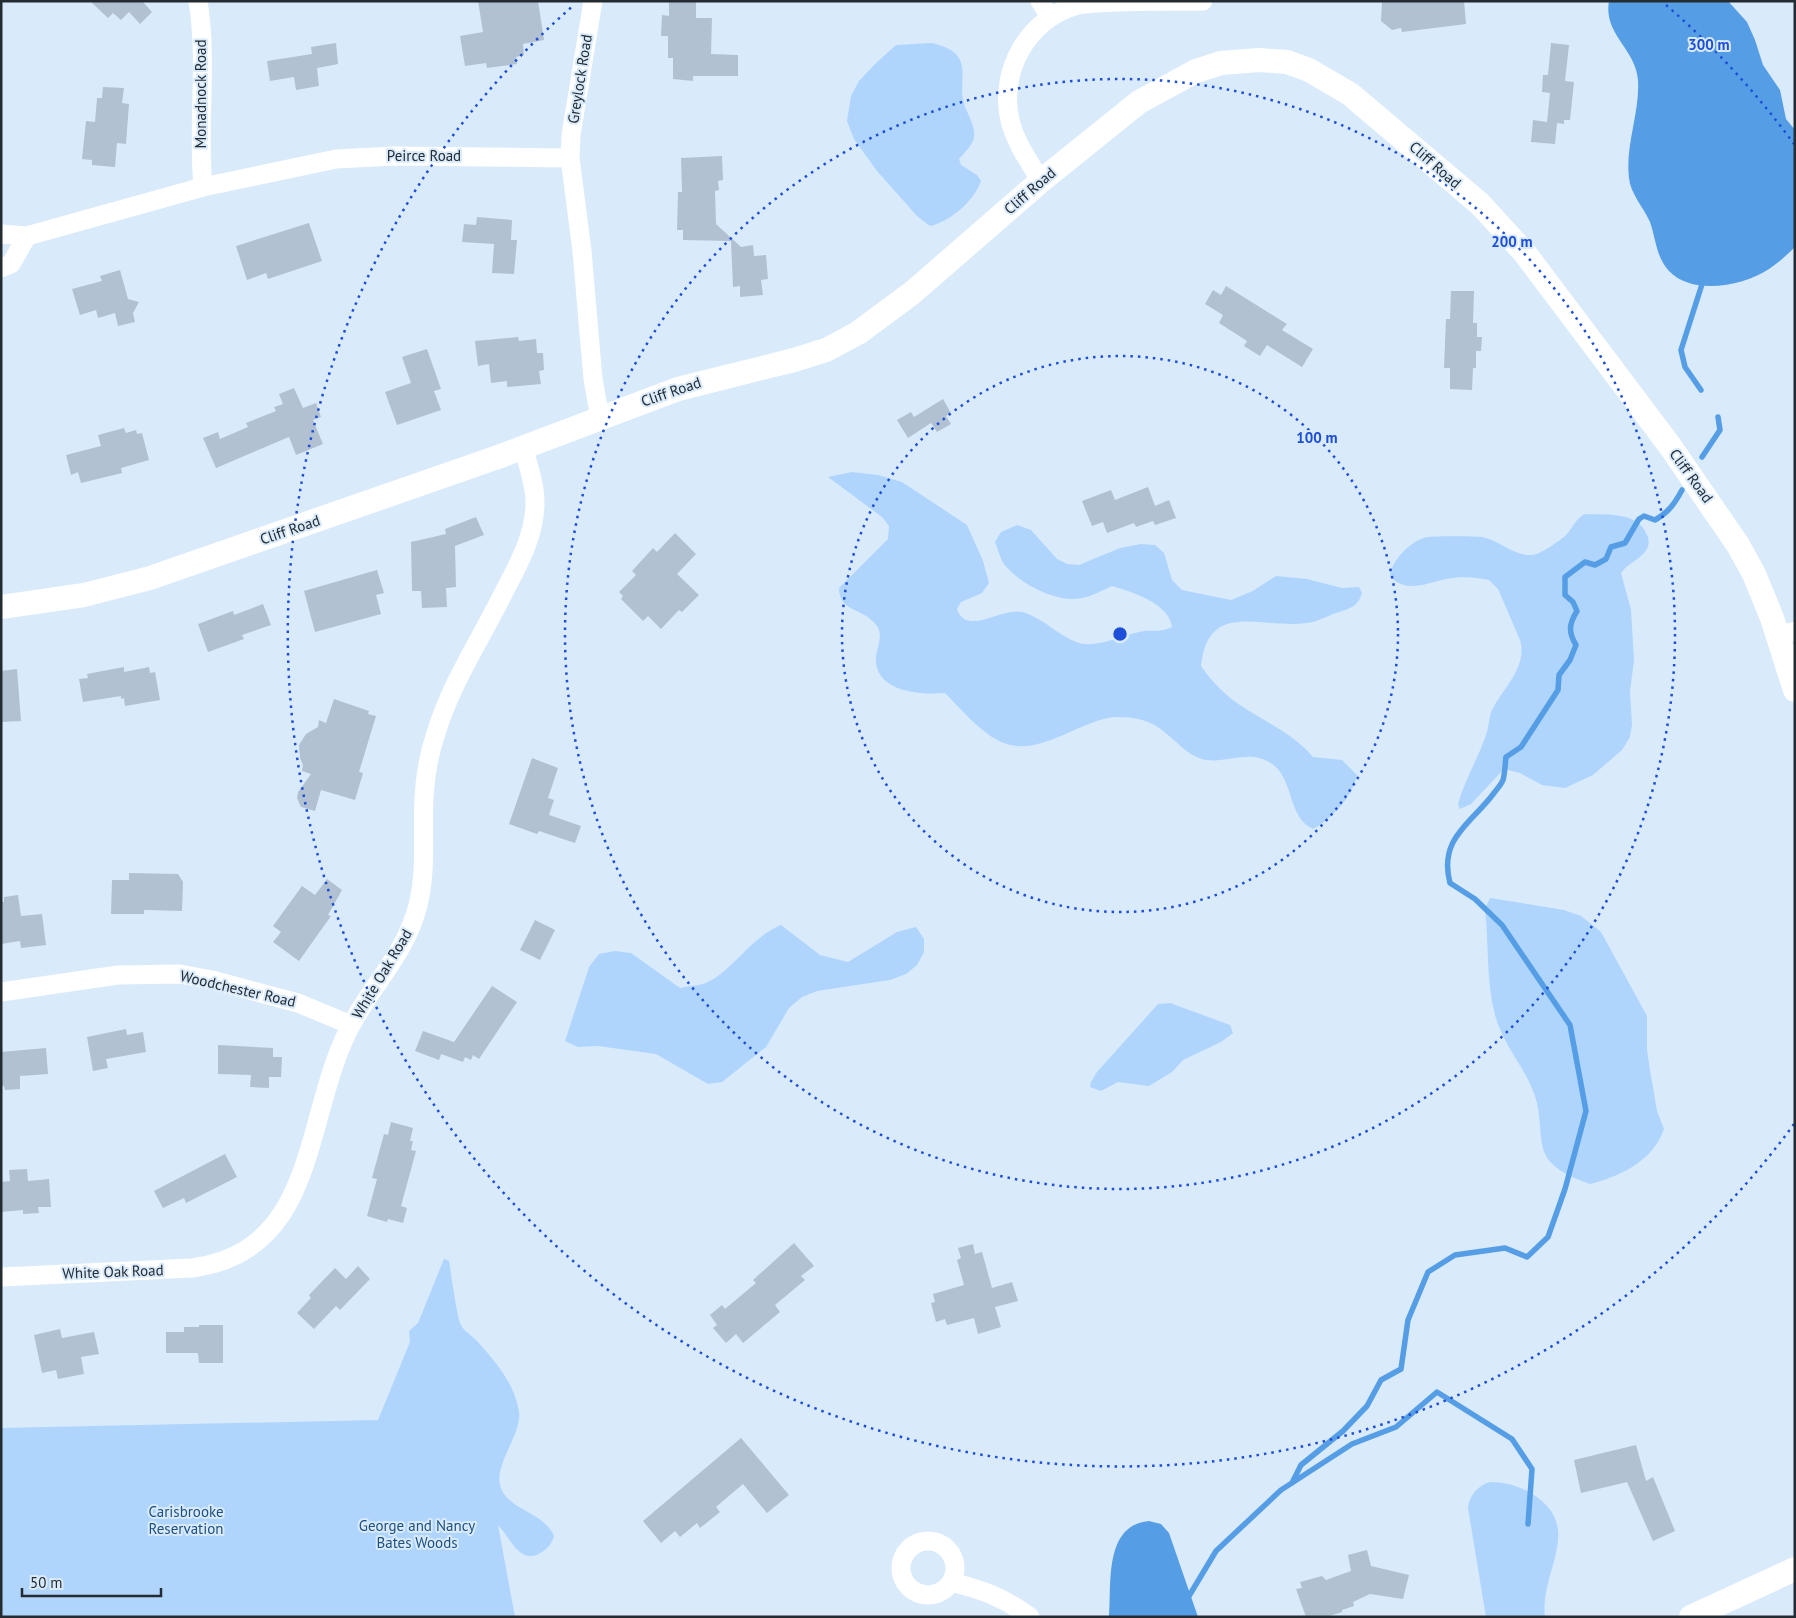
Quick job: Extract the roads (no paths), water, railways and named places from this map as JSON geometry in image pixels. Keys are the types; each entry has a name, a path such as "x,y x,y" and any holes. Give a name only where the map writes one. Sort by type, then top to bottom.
{"street":[{"name":"Monadnock Road","path":"198,1 202,56 200,149 203,188"},
{"name":"Greylock Road","path":"570,158 593,1"},
{"path":"1040,1 1050,17"},
{"path":"1041,181 1024,153 1011,125 1008,105 1008,86 1012,67 1020,48 1032,33 1050,17 1070,7 1091,3 1204,1"},
{"name":"Cliff Road","path":"1,607 84,595 150,578 523,447 693,384 789,361 837,345 870,324 912,293 1041,181 1132,107 1161,88 1196,71 1221,63 1259,60 1287,62 1309,70 1329,80 1369,109 1480,204 1538,268 1722,519 1786,634 1795,690"},
{"name":"Peirce Road","path":"1,234 27,236 203,188 306,163 350,157 570,158"},
{"path":"570,158 582,251 593,379 600,418"},
{"path":"1,268 11,264 27,236"},
{"name":"White Oak Road","path":"1,1277 192,1268 223,1262 249,1250 270,1232 291,1201 335,1061 351,1025 395,958 412,926 422,883 425,787 436,732 456,685 528,543 534,517 535,501 523,447"},
{"name":"Woodchester Road","path":"1,992 118,975 180,974 212,980 298,1003 351,1025"},
{"path":"1691,1617 1795,1569"},
{"path":"951,1582 988,1591 1010,1602 1030,1617"}],"water":[{"path":"1609,1 1728,1 1747,22 1763,65 1780,90 1786,119 1795,130 1795,247 1769,269 1746,280 1732,284 1704,286 1691,284 1679,279 1669,271 1661,260 1650,222 1630,184 1629,153 1637,105 1638,80 1632,59 1611,23 1608,13"},
{"path":"1149,1521 1161,1524 1169,1533 1198,1617 1109,1617 1111,1574 1117,1545 1124,1533 1134,1525"}],"waterway":[{"path":"1701,390 1685,367 1681,350 1704,278"},
{"path":"1702,457 1720,430 1718,417"},
{"path":"1292,1483 1301,1465 1343,1431 1367,1406 1381,1380 1401,1369 1408,1320 1428,1272 1455,1255 1505,1248 1527,1257 1548,1237 1565,1189 1586,1111 1570,1025 1502,925 1475,899 1450,883 1449,854 1459,832 1501,784 1504,777 1506,757 1521,747 1558,690 1559,675 1570,660 1576,645 1570,628 1577,611 1573,602 1565,595 1565,577 1585,562 1595,565 1606,559 1611,547 1625,543 1639,519 1644,516 1655,520 1660,517 1671,507 1682,490"},
{"path":"1186,1601 1216,1551 1281,1490 1352,1444 1396,1427 1437,1392 1512,1439 1532,1469 1528,1524"}],"park label":[{"name":"Carisbrooke Reservation","path":"186,1520"},
{"name":"George and Nancy Bates Woods","path":"417,1534"}]}
